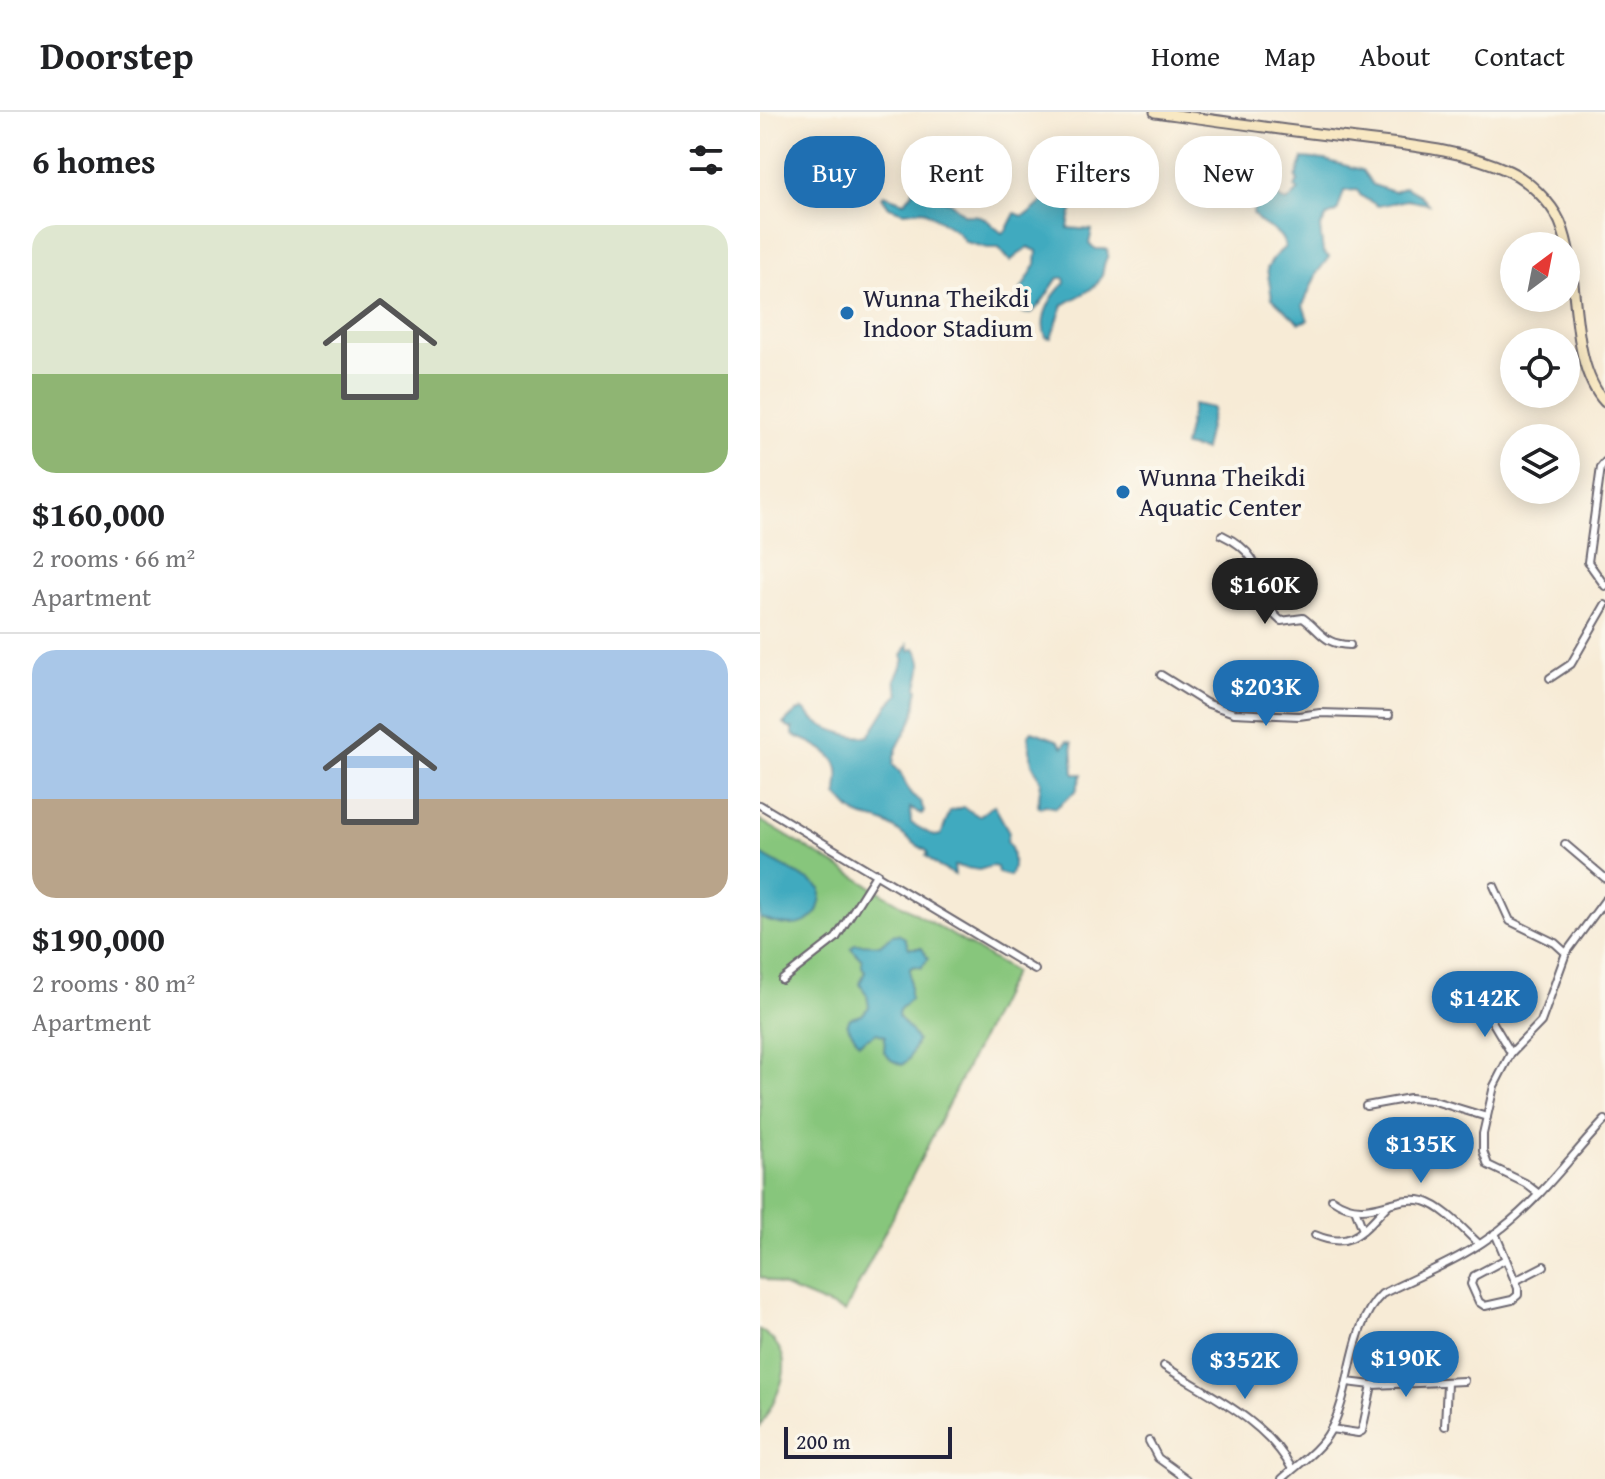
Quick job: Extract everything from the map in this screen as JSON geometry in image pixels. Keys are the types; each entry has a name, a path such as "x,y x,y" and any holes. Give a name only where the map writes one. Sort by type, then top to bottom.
{"street":[{"path":"1155,112 1449,152 1512,172 1545,201 1559,220 1570,258 1585,370 1593,389 1605,402"},
{"path":"1605,462 1601,467 1588,562 1605,586"},
{"path":"1222,535 1233,540 1253,558 1264,586 1265,600 1275,616 1281,621 1303,618 1326,640 1350,645"},
{"path":"1550,678 1571,664 1605,605"},
{"path":"1161,675 1206,703 1234,713 1389,715"},
{"path":"760,805 1035,970"},
{"path":"1565,844 1605,878"},
{"path":"782,980 836,938 877,873"},
{"path":"1494,886 1510,921 1555,943 1566,953"},
{"path":"1539,1194 1525,1183 1488,1165 1483,1151 1487,1117 1494,1086 1511,1053 1541,1022 1566,953 1605,900"},
{"path":"1486,1011 1511,1053"},
{"path":"1366,1106 1410,1098 1431,1100 1487,1117"},
{"path":"1282,1479 1324,1440 1331,1429 1365,1316 1372,1303 1382,1294 1495,1233 1539,1194 1605,1120"},
{"path":"1332,1199 1355,1209 1419,1200 1429,1203 1479,1244"},
{"path":"1315,1235 1336,1241 1352,1240 1388,1205"},
{"path":"1355,1209 1363,1230"},
{"path":"1495,1233 1506,1259 1515,1281 1518,1295 1512,1300 1485,1306 1479,1302 1471,1284 1474,1276 1506,1259"},
{"path":"1515,1281 1544,1266"},
{"path":"1164,1366 1261,1429 1282,1450 1292,1469"},
{"path":"1347,1382 1372,1385 1464,1381"},
{"path":"1445,1426 1447,1383"},
{"path":"1331,1429 1362,1431 1372,1385"},
{"path":"1149,1441 1158,1458 1187,1479"}],"green space":[{"path":"760,820 1014,972 845,1312 760,1277"},
{"path":"760,1330 781,1352 784,1364 780,1388 760,1427"}],"water":[{"path":"1303,158 1325,160 1362,170 1373,185 1394,192 1405,187 1420,195 1428,204 1407,200 1378,206 1357,190 1344,191 1337,212 1327,216 1320,228 1323,252 1329,257 1317,273 1303,305 1308,320 1299,323 1272,298 1267,269 1285,247 1283,240 1253,213 1254,208 1282,208 1282,200 1287,202 1299,190 1295,187"},
{"path":"885,195 901,201 901,208 957,208 965,215 982,217 1002,233 1015,213 1023,216 1035,208 1074,208 1068,228 1092,230 1089,244 1096,249 1107,249 1101,278 1087,292 1063,305 1051,338 1046,337 1044,330 1045,315 1051,300 1065,283 1064,278 1058,278 1032,312 1020,310 1015,300 1036,264 1037,251 1028,247 1010,261 999,248 966,242 957,232 923,210 903,212 889,207"},
{"path":"1193,404 1213,408 1204,450 1184,446"},
{"path":"908,644 910,651 915,648 918,654 921,671 916,707 896,750 893,765 911,794 921,802 924,812 921,814 910,808 911,823 934,836 941,835 950,811 963,807 979,816 994,805 1009,832 1007,841 1013,858 1010,876 998,873 997,867 992,866 979,870 954,866 955,875 939,867 926,856 926,850 890,826 854,812 837,795 838,771 833,758 817,746 793,735 793,728 784,723 803,709 829,728 849,735 869,736 899,694 895,680"},
{"path":"1032,731 1057,740 1063,747 1067,741 1072,743 1074,774 1082,774 1076,791 1056,808 1038,806 1041,781 1032,764 1028,736"},
{"path":"760,853 821,889 820,903 810,919 793,925 760,918"},
{"path":"898,934 905,938 909,948 922,948 928,959 921,968 910,968 910,999 899,1010 898,1016 917,1041 909,1059 902,1065 884,1052 885,1036 877,1033 859,1043 847,1025 850,1018 862,1015 869,1007 867,995 860,984 865,971 862,960 851,948 855,944 880,945"}],"place":[{"name":"Wunna Theikdi Indoor Stadium","path":"847,313"},
{"name":"Wunna Theikdi Aquatic Center","path":"1123,492"}]}
